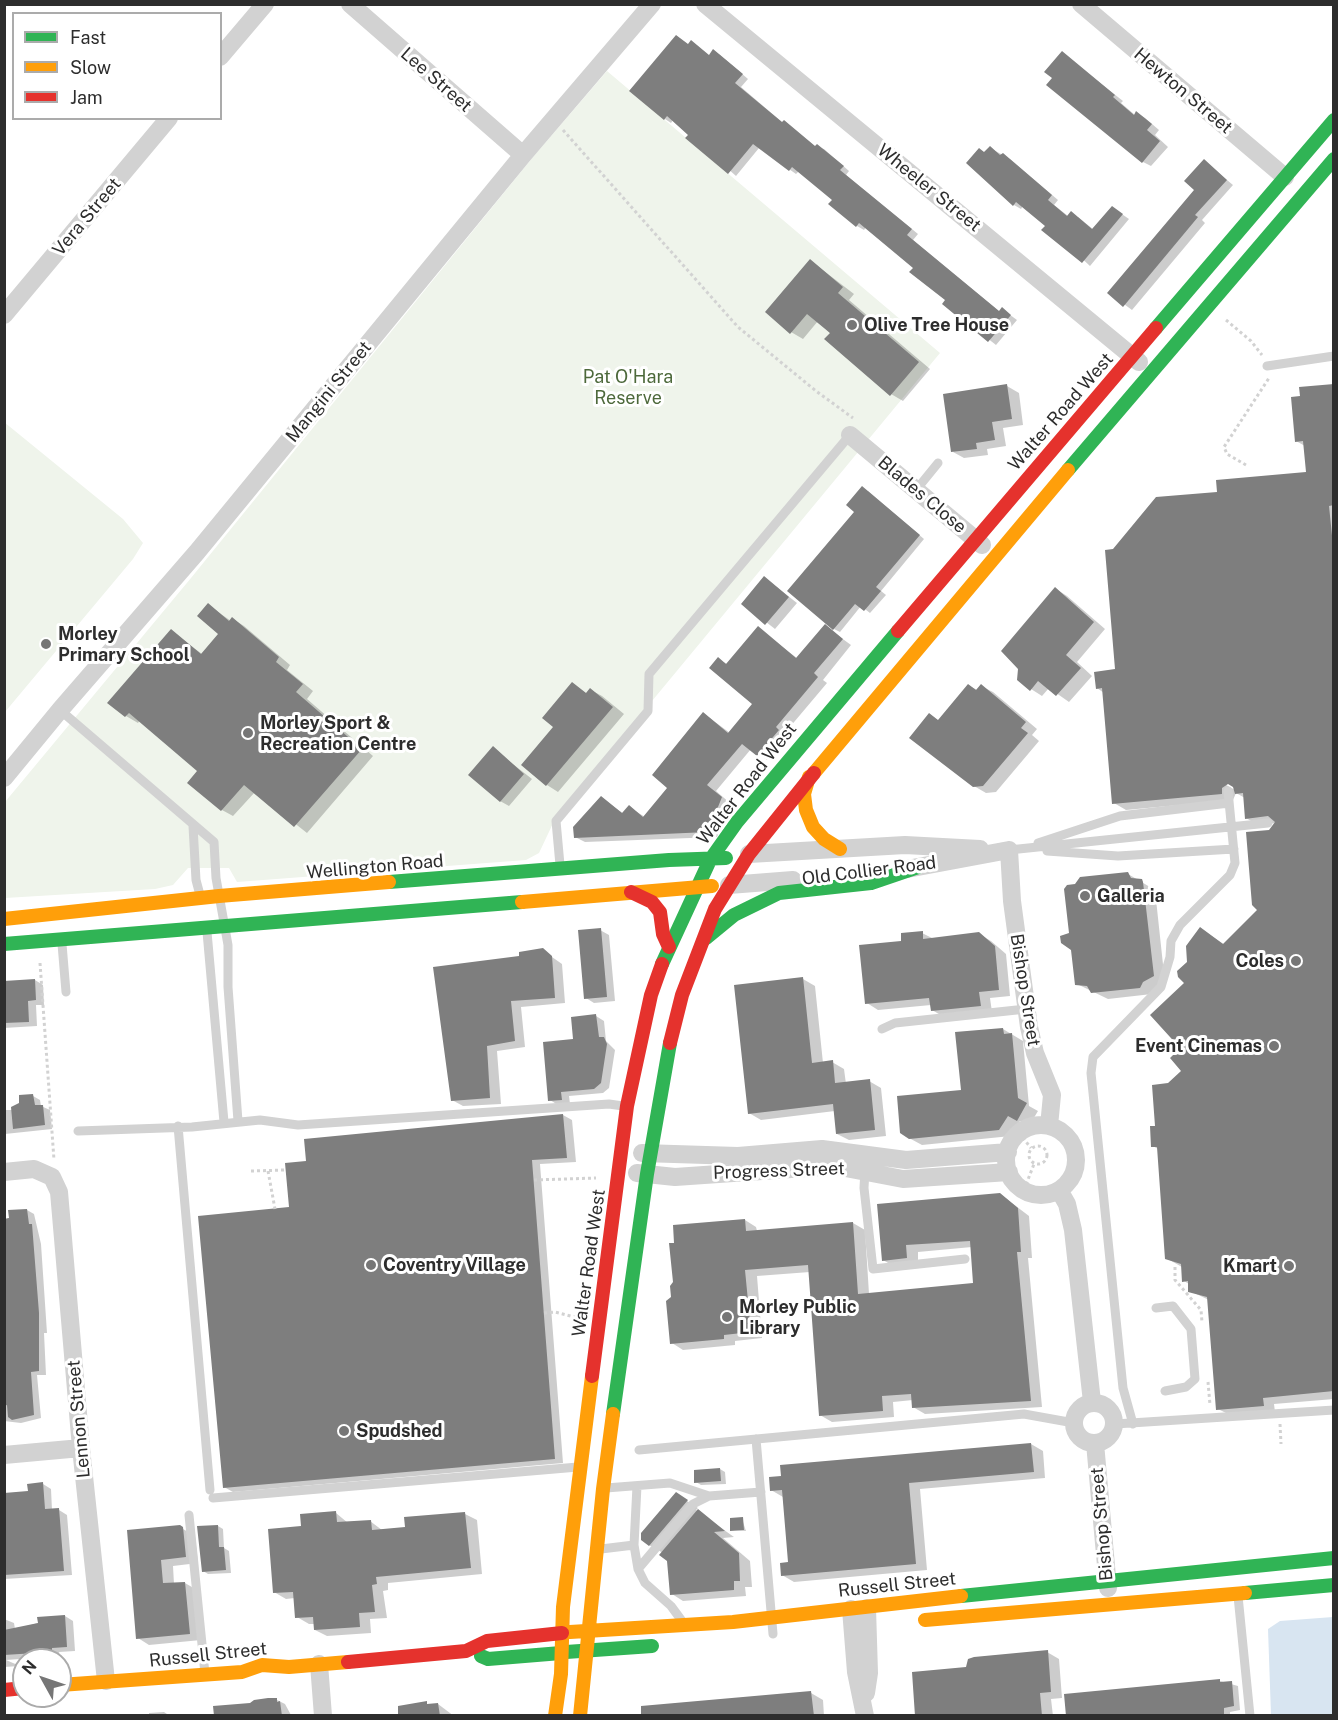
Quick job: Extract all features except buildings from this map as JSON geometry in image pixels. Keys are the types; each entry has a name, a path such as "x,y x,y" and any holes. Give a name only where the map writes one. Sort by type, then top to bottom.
{"main road":[{"name":"Walter Road West","path":"580,1716 596,1550 590,1490 580,1468 613,1175 622,1152 627,1106 651,995 669,947 710,860 744,813 974,539 1133,357 1334,120"},
{"name":"Walter Road West","path":"555,1716 562,1633 674,1024 715,909 749,854 809,777 994,556 1334,159"},
{"path":"809,777 804,794 806,810 813,827 824,839 840,849"},
{"name":"Wellington Road","path":"4,919 203,914 225,926 561,883 669,860 710,860 749,854"},
{"path":"702,942 734,915 779,893 871,883 918,867"},
{"name":"Wellington Road","path":"4,945 62,940 203,914 219,897 561,883 631,892 729,885"},
{"path":"631,892 652,902 660,912 663,934 669,947"},
{"name":"Russell Street","path":"72,1684 242,1672 262,1665 289,1667 466,1651 487,1641 588,1629 685,1626 771,1616 859,1620 1107,1579 1334,1558"},
{"name":"Russell Street","path":"912,1621 1334,1586"},
{"name":"Russell Street","path":"466,1651 488,1659 665,1645"}],"street":[{"path":"222,55 265,4"},
{"name":"Lee Street","path":"350,4 523,155"},
{"name":"Mangini Street","path":"4,778 205,543 523,155 652,4"},
{"name":"Wheeler Street","path":"705,4 1152,373"},
{"name":"Hewton Street","path":"1081,4 1285,177"},
{"name":"Vera Street","path":"4,315 167,120"},
{"name":"Blades Close","path":"855,429 916,490 994,556"},
{"name":"Old Collier Road","path":"749,854 905,845 1015,850"},
{"name":"Old Collier Road","path":"729,885 918,867 1015,850"},
{"name":"Bishop Street","path":"1015,850 1012,901 1026,1009 1035,1053 1052,1095 1049,1126"},
{"path":"1049,1126 1065,1135 1071,1142 1076,1160 1072,1178 1059,1190 1042,1195 1024,1190 1009,1172 1008,1152 1019,1133 1032,1127 1049,1126"},
{"name":"Progress Street","path":"622,1152 738,1156 822,1149 867,1161 903,1179 1009,1172"},
{"name":"Progress Street","path":"613,1175 675,1176 1008,1152"},
{"path":"4,1172 34,1169 52,1177"},
{"name":"Lennon Street","path":"52,1177 59,1191 81,1448 106,1681"},
{"path":"1059,1190 1067,1204 1073,1230 1092,1402"},
{"path":"1092,1402 1108,1408 1115,1424 1111,1435 1095,1443 1080,1438 1074,1423 1077,1412 1092,1402"},
{"name":"Bishop Street","path":"1095,1443 1110,1605"},
{"path":"4,1455 81,1448"},
{"path":"859,1620 869,1673 865,1713"},
{"path":"319,1664 323,1716"}],"lane":[{"path":"1270,371 1334,356"},
{"path":"561,883 556,821 648,711 649,674 855,429"},
{"path":"916,490 938,463"},
{"path":"60,710 214,842 219,897 225,926 238,1121"},
{"path":"1133,1424 1123,1388 1091,1073 1093,1057 1161,987 1170,957 1171,941 1180,925 1230,875 1235,863 1228,791"},
{"path":"1015,850 1120,816 1228,803"},
{"name":"Old Collier Road","path":"1015,850 1268,823"},
{"path":"194,826 196,880 211,955 224,1122"},
{"path":"1015,850 1118,855 1234,849"},
{"path":"62,940 66,992"},
{"path":"882,1029 895,1023 1026,1009"},
{"path":"78,1131 260,1120 298,1125 419,1119 609,1104 627,1106"},
{"path":"178,1126 211,1494 580,1468"},
{"path":"867,1161 864,1188 873,1269 965,1259"},
{"path":"1156,1308 1173,1306 1191,1329 1195,1379 1186,1387 1165,1391"},
{"path":"1115,1424 1334,1410"},
{"path":"639,1450 1024,1414 1074,1423"},
{"path":"756,1439 773,1634"},
{"path":"590,1490 670,1483 709,1496"},
{"path":"637,1486 634,1545 638,1569 645,1583 671,1606 685,1626"},
{"path":"638,1569 693,1504 709,1496 761,1492"},
{"path":"189,1515 205,1674"},
{"path":"596,1550 634,1545"},
{"path":"1238,1594 1250,1716"}],"path":[{"path":"554,120 738,327 816,391 855,429"},
{"path":"1222,317 1251,341 1262,357"},
{"path":"1246,465 1227,454 1224,447 1270,371"},
{"path":"38,942 54,1156 52,1177"},
{"path":"1019,1133 1031,1148 1029,1159 1034,1164"},
{"path":"1031,1148 1042,1146 1046,1151 1044,1162 1034,1164"},
{"path":"1024,1190 1034,1164"},
{"path":"251,1171 285,1170"},
{"path":"268,1171 275,1209"},
{"path":"534,1180 613,1175"},
{"path":"544,1313 576,1315 582,1321"},
{"path":"1279,1413 1281,1444"}],"green space":[{"name":"Pat O'Hara Reserve","path":"607,71 940,353 556,817 539,853 526,860 237,882 229,868 188,868 173,885 155,889 5,898 5,802 191,578 533,157"},
{"name":"Morley Primary School","path":"4,422 123,519 143,543 133,559 5,712"}],"shaded area":[{"path":"1333,1617 1333,1715 1271,1715 1268,1629 1280,1621"}],"traffic: fast":[{"path":"1156,328 1334,120"},
{"path":"1068,470 1334,159"},
{"path":"662,964 710,860 737,822 898,631"},
{"path":"389,882 669,860 726,858"},
{"path":"706,938 734,915 779,893 871,883 918,867"},
{"path":"4,944 522,902"},
{"path":"613,1414 647,1174 670,1043"},
{"path":"961,1596 1334,1558"},
{"path":"1245,1593 1334,1585"},
{"path":"566,1652 652,1646"},
{"path":"481,1656 488,1659 561,1653"}],"traffic: slow":[{"path":"814,773 1068,470"},
{"path":"809,777 804,794 806,810 813,827 824,839 840,849"},
{"path":"4,919 219,896 389,882"},
{"path":"522,902 712,886"},
{"path":"555,1716 561,1674 563,1607 592,1376"},
{"path":"580,1716 613,1414"},
{"path":"925,1620 1245,1593"},
{"path":"570,1632 733,1622 961,1596"},
{"path":"72,1684 242,1672 262,1665 289,1667 348,1662"}],"traffic: jam":[{"path":"898,631 1156,328"},
{"path":"670,1043 682,995 715,909 749,854 814,773"},
{"path":"631,892 652,902 660,912 663,934 669,947"},
{"path":"592,1376 627,1106 651,995 662,964"},
{"path":"348,1662 466,1651 487,1641 562,1633"},
{"path":"4,1690 12,1689"}],"place":[{"name":"Olive Tree House","path":"852,325"},
{"name":"Morley Primary School","path":"46,644"},
{"name":"Morley Sport & Recreation Centre","path":"248,733"},
{"name":"Galleria","path":"1085,896"},
{"name":"Coles","path":"1296,961"},
{"name":"Event Cinemas","path":"1274,1046"},
{"name":"Coventry Village","path":"371,1265"},
{"name":"Kmart","path":"1289,1266"},
{"name":"Morley Public Library","path":"727,1317"},
{"name":"Spudshed","path":"344,1431"}]}
